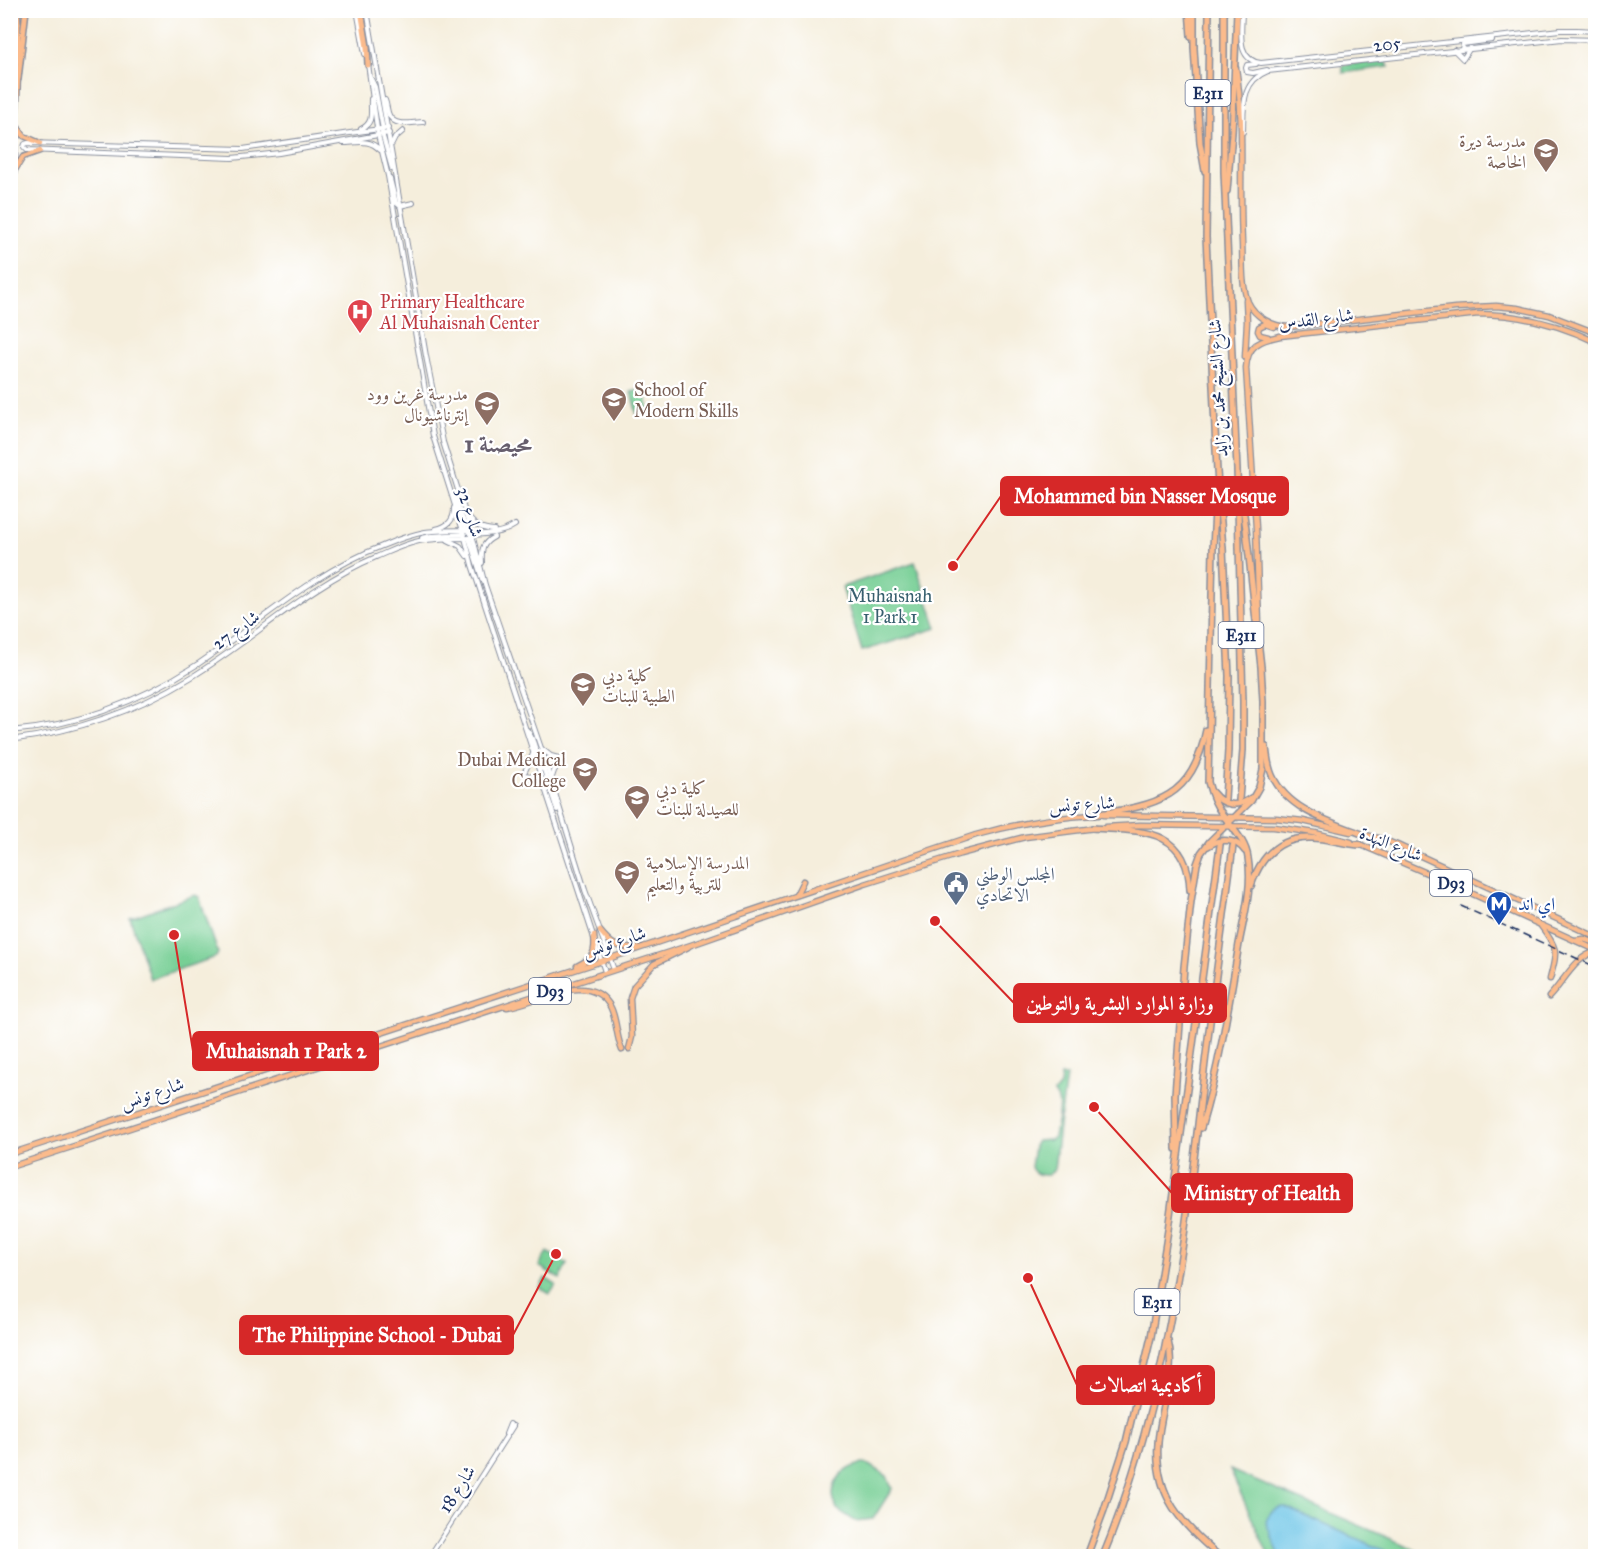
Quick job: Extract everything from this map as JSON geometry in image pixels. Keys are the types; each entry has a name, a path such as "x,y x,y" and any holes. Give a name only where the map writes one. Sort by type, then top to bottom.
{"highway":[{"path":"18,10 18,24"},
{"path":"18,79 26,10"},
{"path":"1189,10 1194,48"},
{"path":"1194,10 1200,149 1206,175"},
{"name":"شارع الشيخ محمد بن زايد","path":"1209,10 1206,237 1229,676 1225,799"},
{"name":"شارع الشيخ محمد بن زايد","path":"1224,10 1225,202 1237,470 1243,717 1239,800"},
{"path":"1225,202 1232,133 1237,10"},
{"path":"362,11 368,66"},
{"path":"1177,1160 1174,1127 1175,1095 1184,967 1197,864 1201,853 1210,841 1229,825 1251,801 1256,794 1262,775 1262,667 1237,470"},
{"path":"1197,1140 1217,1062 1249,879 1249,859 1243,843 1215,803 1209,789 1207,775 1217,471"},
{"path":"1093,815 1152,804 1177,788 1195,765 1201,751 1209,710"},
{"path":"1263,728 1272,774 1287,795 1307,811 1365,835"},
{"path":"1209,789 1220,800 1234,805 1244,803 1256,794"},
{"path":"1092,828 1143,832 1166,840 1184,860 1188,870 1191,901"},
{"path":"1247,899 1259,866 1276,847 1287,841 1312,838 1361,845"},
{"path":"1201,853 1210,844 1230,840 1242,847 1249,859"},
{"name":"E311","path":"1087,1557 1126,1442 1143,1372 1162,1274 1220,845"},
{"name":"E311","path":"1103,1557 1142,1445 1158,1383 1181,1263 1233,846"},
{"path":"1167,1338 1171,1359 1158,1442 1159,1472 1173,1509 1189,1530 1219,1557"}],"main road":[{"path":"10,196 14,173 18,24"},
{"path":"1236,63 1240,107 1241,212 1247,322 1246,361 1258,566 1258,634"},
{"path":"16,123 24,136 40,143"},
{"path":"14,173 23,157 40,151"},
{"name":"شارع القدس","path":"1245,291 1254,310 1269,322 1284,327 1471,307 1509,307 1549,315 1596,333"},
{"path":"1470,314 1471,309 1509,307"},
{"name":"شارع القدس","path":"1246,361 1256,344 1280,336 1470,314 1530,318 1596,342"},
{"path":"1280,336 1261,336 1258,329 1263,324 1284,329 1307,326"},
{"name":"شارع تونس","path":"10,1154 999,829 1046,819 1093,815 1236,817"},
{"name":"شارع النهدة","path":"1236,817 1303,821 1382,839 1516,899 1596,938"},
{"name":"شارع تونس","path":"10,1167 690,945 865,884 981,847 1036,835 1092,828 1140,825 1229,825"},
{"name":"شارع النهدة","path":"1229,825 1300,830 1361,845 1539,923 1596,951"},
{"path":"795,895 803,881"},
{"path":"1539,923 1555,948 1550,980"},
{"path":"600,931 608,942 615,946 624,948 645,946"},
{"path":"568,971 591,957 595,947 594,935"},
{"path":"1575,940 1584,939 1596,944"},
{"path":"629,1049 632,1037 630,998 634,986 654,964 690,945"},
{"path":"1549,998 1580,958 1596,951"},
{"path":"498,1008 519,1005 571,989 581,988 590,991 602,997 610,1007 621,1050"}],"street":[{"name":"205","path":"1242,10 1242,46 1245,55 1258,62 1277,62 1568,30 1596,31"},
{"name":"شارع 32","path":"362,11 383,98 386,130 441,434 464,510 472,565 605,972"},
{"path":"1462,49 1463,44 1488,41 1498,37"},
{"name":"205","path":"1240,147 1248,88 1258,76 1265,72 1562,39 1596,40"},
{"path":"1454,50 1463,59 1471,48"},
{"path":"1277,62 1251,64 1246,68 1251,74 1278,69"},
{"path":"368,66 377,129 395,178"},
{"path":"370,78 375,87 386,130"},
{"path":"350,133 363,128 370,122 372,96"},
{"path":"383,98 389,115 395,122 423,122"},
{"path":"377,129 386,130 380,135 336,143 232,158 40,151 27,150 24,146 27,143 40,143 243,149 377,129"},
{"path":"391,148 395,138 403,131"},
{"name":"شارع 32","path":"380,135 381,151 388,176 437,452 453,501 482,570 560,813 614,970"},
{"path":"336,143 367,142 381,151"},
{"path":"388,176 392,183 395,202 400,206 413,203"},
{"path":"450,492 456,500 485,585"},
{"path":"426,532 443,528 450,523 453,516 453,501"},
{"path":"464,510 476,525 494,530"},
{"path":"416,542 431,536 498,532 514,525"},
{"name":"شارع 27","path":"10,731 45,727 88,716 152,690 198,663 325,573 379,547 404,537 426,532 468,534"},
{"name":"شارع 27","path":"10,740 89,723 155,698 221,658 301,598 332,579 393,549 416,542 468,534"},
{"path":"482,570 482,548 494,537"},
{"path":"445,538 464,550 472,565"},
{"path":"526,729 532,736 540,762 547,767"},
{"path":"541,748 552,756 562,759"},
{"path":"533,753 525,773 537,779 544,786"},
{"path":"551,781 559,763"},
{"path":"538,766 544,770 556,808 560,813"},
{"name":"شارع 18","path":"430,1557 512,1425"}],"green space":[{"path":"1385,60 1389,67 1343,73 1343,65"},
{"path":"644,389 649,411 637,414 631,392"},
{"name":"Muhaisnah 1 Park 1","path":"915,562 937,628 862,651 842,587"},
{"path":"195,895 199,897 218,953 216,957 150,979 130,918"},
{"path":"1061,1076 1066,1076 1061,1115 1058,1115 1059,1106 1054,1093 1060,1086"},
{"path":"1058,1117 1060,1117 1054,1170 1048,1175 1038,1174 1031,1167 1034,1146 1037,1141 1050,1140 1054,1137"},
{"path":"547,1252 567,1264 560,1279 539,1266"},
{"path":"545,1278 556,1285 550,1294 540,1288"},
{"path":"863,1464 870,1465 887,1476 892,1489 873,1519 855,1521 837,1509 833,1494 836,1482 842,1473"},
{"path":"1230,1470 1431,1556 1269,1556"}],"water":[{"path":"1284,1507 1397,1556 1280,1556 1266,1523 1272,1512"}],"tunnel":[{"path":"1233,844 1239,800"},
{"path":"1220,845 1225,801"}],"railway":[{"path":"1461,906 1596,967"}],"place":[{"name":"مدرسة ديرة الخاصة","path":"1546,174"},
{"name":"Primary Healthcare Al Muhaisnah Center","path":"360,335"},
{"name":"School of Modern Skills","path":"614,423"},
{"name":"مدرسة غرين وود إنترناشيونال","path":"487,427"},
{"name":"Mohammed bin Nasser Mosque","path":"953,566"},
{"name":"كلية دبي الطبية للبنات","path":"583,708"},
{"name":"Dubai Medical College","path":"585,793"},
{"name":"كلية دبي للصيدلة للبنات","path":"637,821"},
{"name":"المدرسة الإسلامية للتربية والتعليم","path":"627,896"},
{"name":"المجلس الوطني الاتحادي","path":"956,907"},
{"name":"وزارة الموارد البشرية والتوطين","path":"935,921"},
{"name":"اي اند","path":"1499,927"},
{"name":"Muhaisnah 1 Park 2","path":"174,935"},
{"name":"Ministry of Health","path":"1094,1107"},
{"name":"The Philippine School - Dubai","path":"556,1254"},
{"name":"أكاديمية اتصالات","path":"1028,1278"}],"district":[{"name":"محيصنة 1","path":"498,444"}]}
